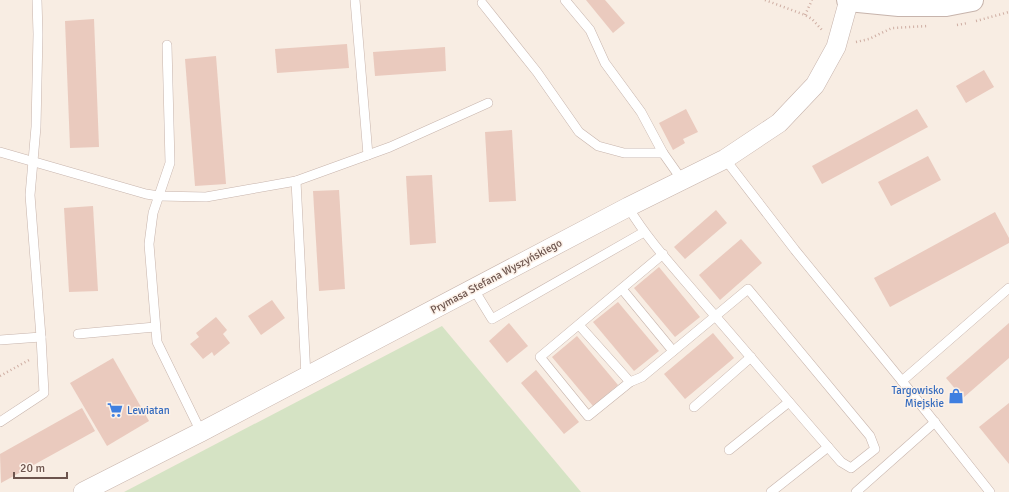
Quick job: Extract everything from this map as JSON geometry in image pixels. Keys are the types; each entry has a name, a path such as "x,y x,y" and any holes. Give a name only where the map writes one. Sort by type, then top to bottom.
{"street":[{"path":"848,0 899,5 946,5 972,0"},
{"name":"Prymasa Stefana Wyszyńskiego","path":"83,492 201,432 628,207 725,159 779,123 815,85 836,47 848,0"}],"lane":[{"path":"0,422 44,393 30,195 36,127 38,0"},
{"path":"355,0 368,155"},
{"path":"565,0 590,30 605,63 641,112 663,153 682,180"},
{"path":"482,3 537,72 579,132 598,146 624,153 663,153"},
{"path":"167,45 170,163 153,213 149,244 155,328 157,342 201,432"},
{"path":"0,152 146,194 159,196 206,197 296,181 431,130 488,103"},
{"path":"725,159 795,250 902,380 990,492"},
{"path":"296,181 306,376"},
{"path":"628,207 644,232 663,254 716,316 751,357 789,402 841,462 851,468 875,449 870,436 748,289 716,316 642,377 630,382 588,416 540,357 663,254"},
{"path":"473,288 492,319 644,232"},
{"path":"902,380 1009,288"},
{"path":"622,289 673,351"},
{"path":"579,324 630,382"},
{"path":"78,334 155,328"},
{"path":"0,340 41,337"},
{"path":"694,407 751,357"},
{"path":"729,450 789,402"},
{"path":"856,492 935,422"},
{"path":"771,492 828,447"}],"path":[{"path":"805,15 812,0"},
{"path":"0,376 42,353"}],"green space":[{"path":"442,326 581,492 124,492"}],"building":[{"path":"586,0 605,0 625,23 613,33"},
{"path":"94,19 99,147 70,148 65,21"},
{"path":"347,44 349,68 277,73 275,49"},
{"path":"445,47 446,71 375,76 373,52"},
{"path":"216,56 226,184 195,186 185,59"},
{"path":"984,70 994,87 966,103 956,86"},
{"path":"686,109 698,132 683,139 685,143 673,150 659,123"},
{"path":"917,109 928,127 822,184 812,166"},
{"path":"512,130 516,201 489,202 485,132"},
{"path":"928,156 941,180 891,206 878,182"},
{"path":"432,175 436,243 410,245 406,176"},
{"path":"339,190 345,289 319,291 313,191"},
{"path":"93,206 98,291 69,292 64,208"},
{"path":"716,210 727,223 685,259 674,247"},
{"path":"995,212 1009,238 1009,243 890,307 874,278"},
{"path":"741,239 762,263 720,300 699,275"},
{"path":"659,267 700,317 675,337 634,288"},
{"path":"272,300 285,318 261,335 248,316"},
{"path":"618,302 659,351 634,371 593,322"},
{"path":"216,317 227,330 223,334 230,343 214,356 212,352 203,359 190,344 199,337 196,333"},
{"path":"509,323 528,346 507,363 489,341"},
{"path":"1009,323 1009,358 963,398 946,378"},
{"path":"713,333 734,358 685,399 664,374"},
{"path":"577,336 618,385 593,406 552,357"},
{"name":"Lewiatan","path":"113,358 149,421 107,446 70,383"},
{"path":"536,370 579,422 564,434 521,383"},
{"path":"1009,403 1009,464 979,427"},
{"path":"82,408 95,431 1,483 0,454"}],"place":[{"name":"Targowisko Miejskie","path":"956,396"},
{"name":"Lewiatan","path":"115,410"}]}
